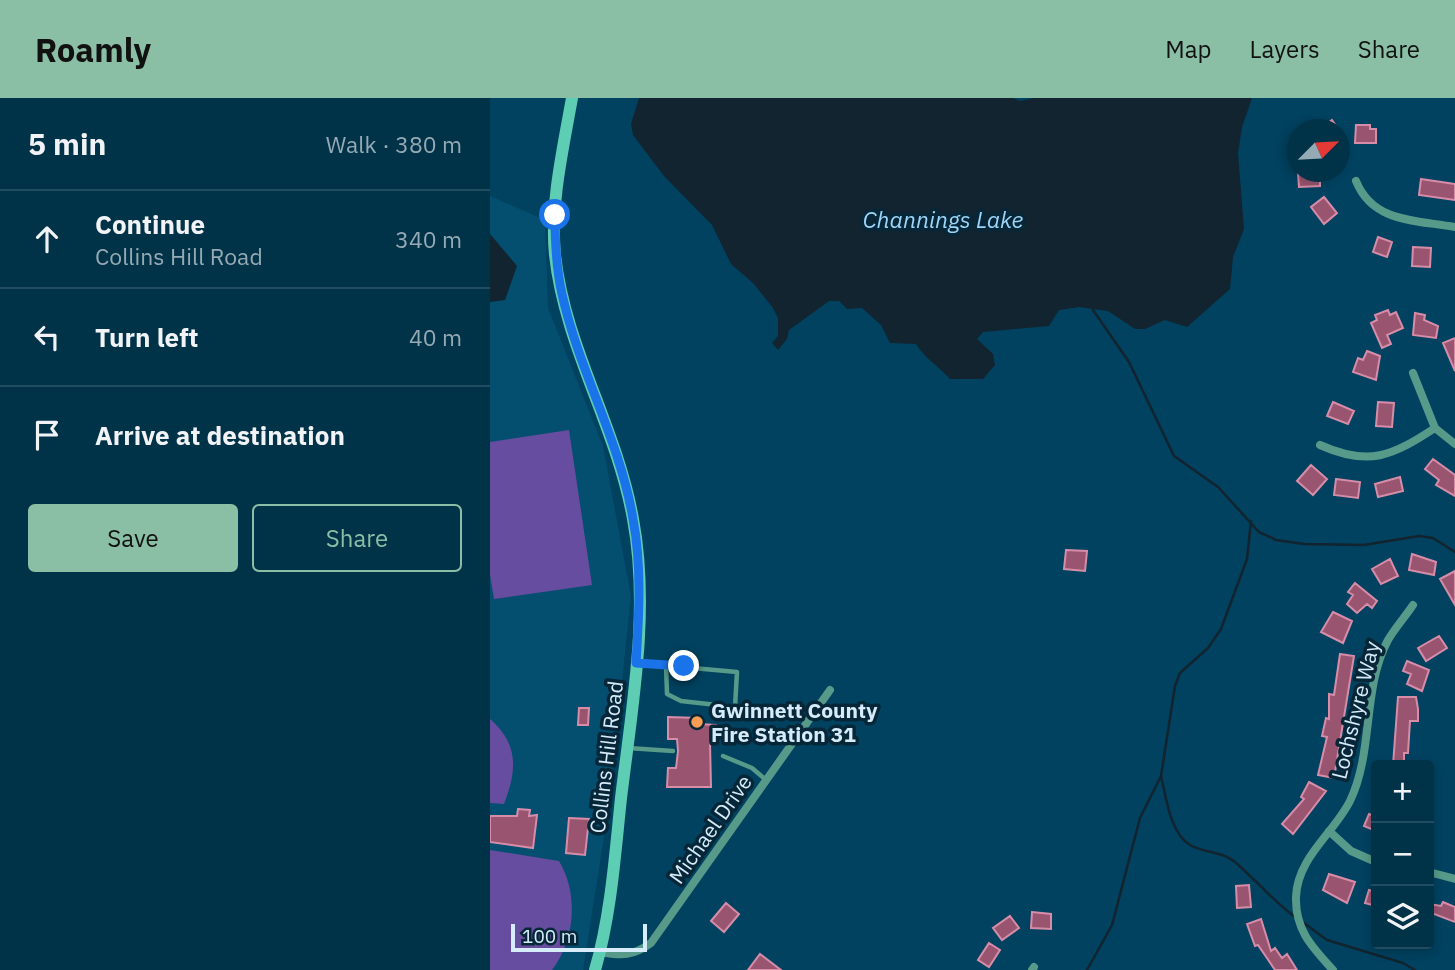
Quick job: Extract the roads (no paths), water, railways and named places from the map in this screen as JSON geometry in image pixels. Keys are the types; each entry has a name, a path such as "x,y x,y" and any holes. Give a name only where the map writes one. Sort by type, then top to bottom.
{"street":[{"name":"Collins Hill Road","path":"572,98 555,215 555,254 562,295 618,461 633,518 640,596 627,748 600,952 595,970"},
{"path":"1356,181 1363,197 1376,209 1393,216 1455,227"},
{"path":"1413,373 1435,428 1455,444"},
{"path":"1320,444 1344,456 1369,458 1408,446 1435,428"},
{"name":"Lochshyre Way","path":"1333,970 1305,939 1297,916 1296,894 1304,866 1350,802 1361,769 1376,677 1387,641 1413,605"},
{"name":"Michael Drive","path":"600,952 620,956 636,954 651,943 830,690"},
{"path":"1329,831 1352,851 1371,860"},
{"path":"1434,873 1455,879"}],"lane":[{"path":"636,663 666,665 737,672 735,707 681,701 667,694 666,665"},
{"path":"627,748 673,751"},
{"path":"723,756 752,768 766,780"}],"water":[{"name":"Channings Lake","path":"639,98 1013,98 1020,101 1034,98 1252,98 1242,127 1238,153 1244,229 1233,257 1230,289 1187,327 1165,320 1145,329 1135,329 1108,311 1079,307 1059,310 1049,326 983,332 977,339 993,354 995,365 983,379 950,379 916,344 890,343 881,325 862,308 847,309 839,301 829,301 789,330 787,339 778,350 772,343 778,336 778,318 773,308 754,284 731,264 712,225 664,176 633,135 631,124"},
{"path":"490,234 517,266 505,300 490,302"}],"waterway":[{"path":"1093,310 1129,362 1174,456 1218,487 1259,532 1276,540 1304,544 1364,545 1419,536 1433,538 1455,552"},
{"path":"1087,970 1112,925 1140,818 1161,776 1175,686 1180,673 1208,648 1221,629 1247,559 1251,521"},
{"path":"1161,776 1173,823 1183,839 1195,848 1230,858 1295,917"},
{"path":"1304,923 1327,940 1403,963 1415,970"}],"place":[{"name":"Gwinnett County Fire Station 31","path":"697,722"}]}
